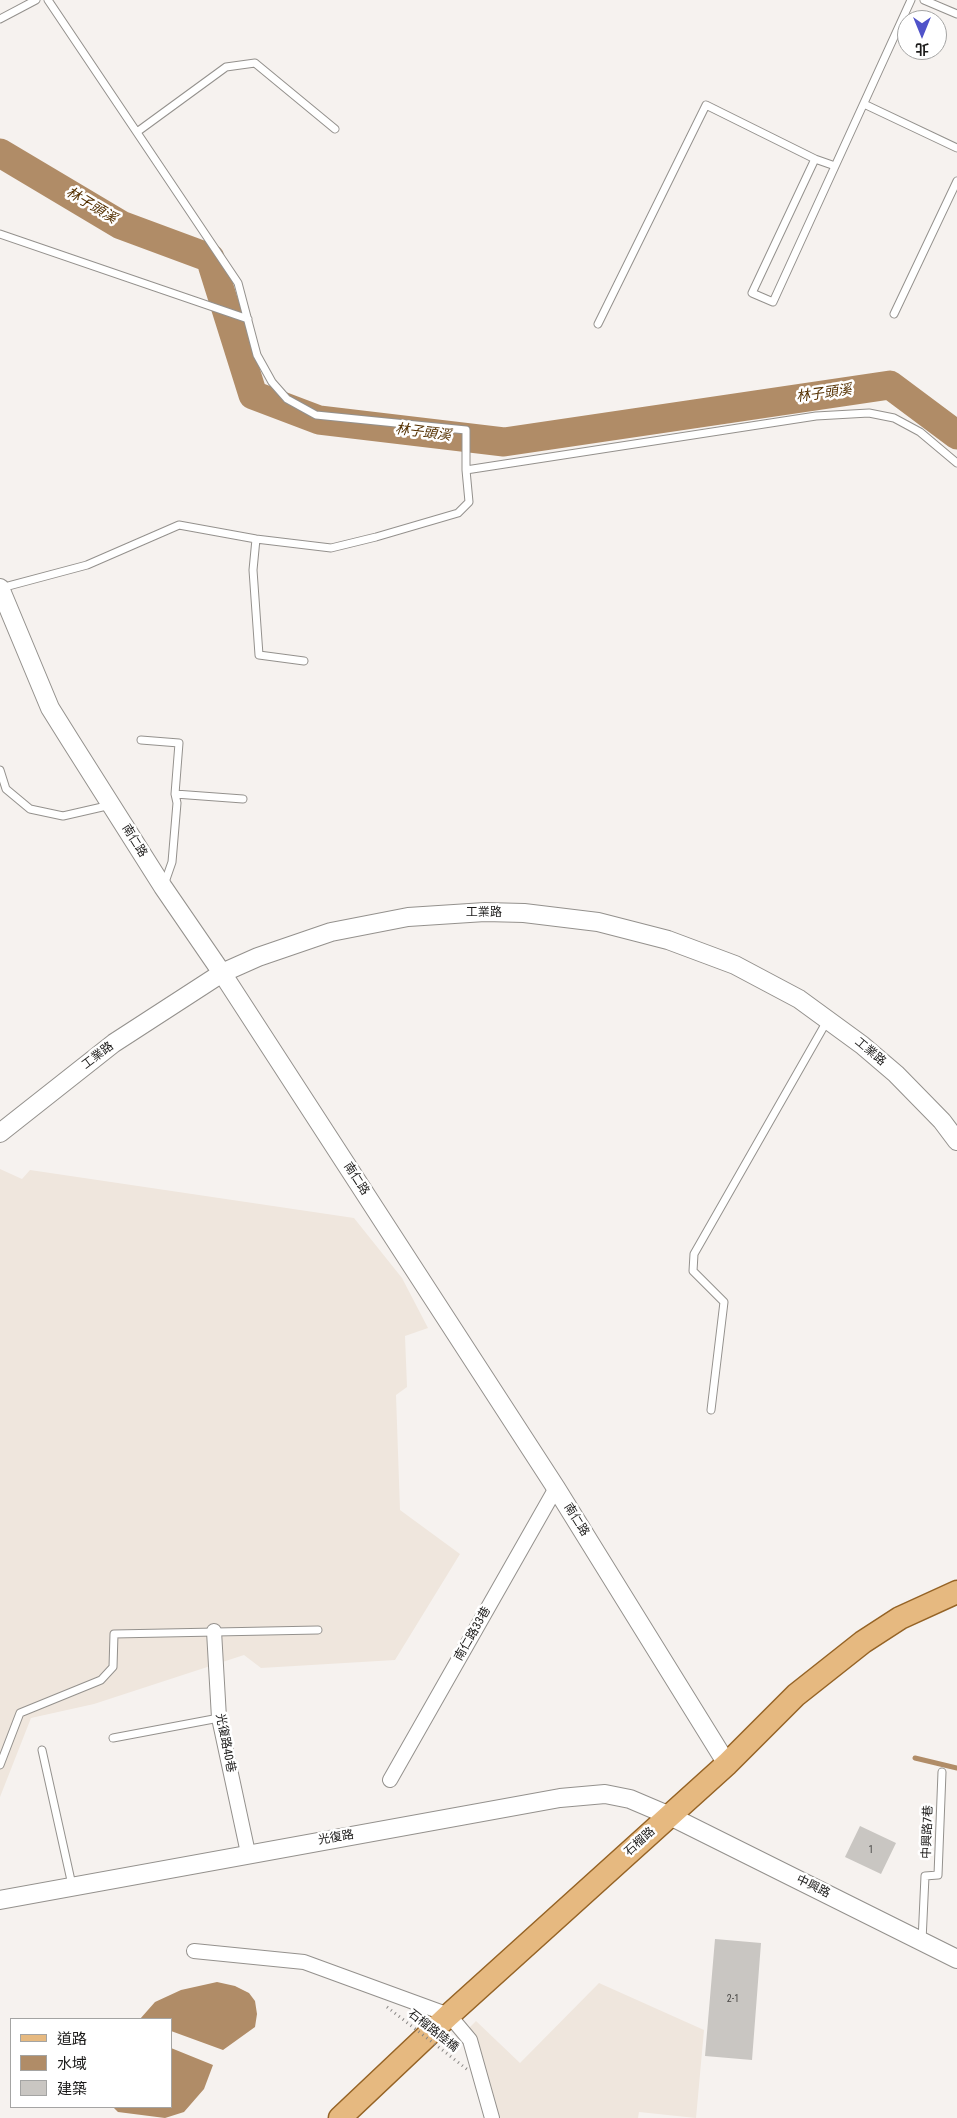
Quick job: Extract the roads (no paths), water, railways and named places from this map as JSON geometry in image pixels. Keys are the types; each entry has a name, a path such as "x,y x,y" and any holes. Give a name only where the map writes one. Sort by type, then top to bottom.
{"main road":[{"name":"石榴路","path":"340,2118 449,2015 727,1764 796,1695 863,1642 900,1618 957,1592"}],"street":[{"name":"南仁路","path":"0,588 50,708 163,887 222,973 556,1488 727,1764"},
{"name":"工業路","path":"0,1133 114,1043 222,973 294,943 370,923 446,913 524,913 598,922 659,937 702,952 767,981 829,1018 896,1074 942,1121 957,1142"},
{"name":"南仁路33巷","path":"390,1780 556,1488"},
{"name":"光復路40巷","path":"214,1631 219,1718 248,1853"},
{"name":"光復路","path":"0,1900 248,1853 560,1798 605,1794 630,1799 670,1816"},
{"name":"中興路","path":"670,1816 957,1959"},
{"path":"194,1951 304,1962 449,2015 470,2040 492,2118"}],"lane":[{"path":"0,19 36,0"},
{"path":"0,588 87,565 179,525 256,539 331,548 376,538 458,513 469,502 466,470 466,430 316,414 287,398 272,382 258,355 238,283 48,0"},
{"path":"815,159 752,293 773,302 911,0"},
{"path":"924,0 957,14"},
{"path":"137,132 226,66 255,63 335,129"},
{"path":"864,104 957,148"},
{"path":"598,324 706,105 815,159 836,166"},
{"path":"894,314 957,181"},
{"path":"0,234 248,319"},
{"path":"466,470 816,416 869,413 894,418 920,432 957,464"},
{"path":"256,539 253,570 259,655 304,661"},
{"path":"141,740 179,743 175,794 177,803 172,862 163,887"},
{"path":"0,770 6,789 30,809 63,816 111,805"},
{"path":"175,794 243,798"},
{"path":"711,1410 724,1302 693,1271 694,1254 829,1018"},
{"path":"0,1765 20,1713 101,1680 113,1667 114,1634 318,1630"},
{"path":"113,1738 219,1718"},
{"path":"42,1750 72,1886"},
{"name":"中興路7巷","path":"922,1941 925,1876 938,1875 942,1772"}],"water":[{"path":"217,1982 235,1986 249,1993 255,2001 257,2014 255,2027 223,2050 172,2031 172,2018 141,2018 155,2002 181,1990"},
{"path":"172,2048 213,2065 204,2089 184,2112 165,2118 118,2112 114,2108 172,2108"}],"waterway":[{"name":"林子頭溪","path":"0,153 121,225 210,258 253,395 319,420 504,442 890,385 957,435"},
{"path":"915,1758 957,1768"}]}
